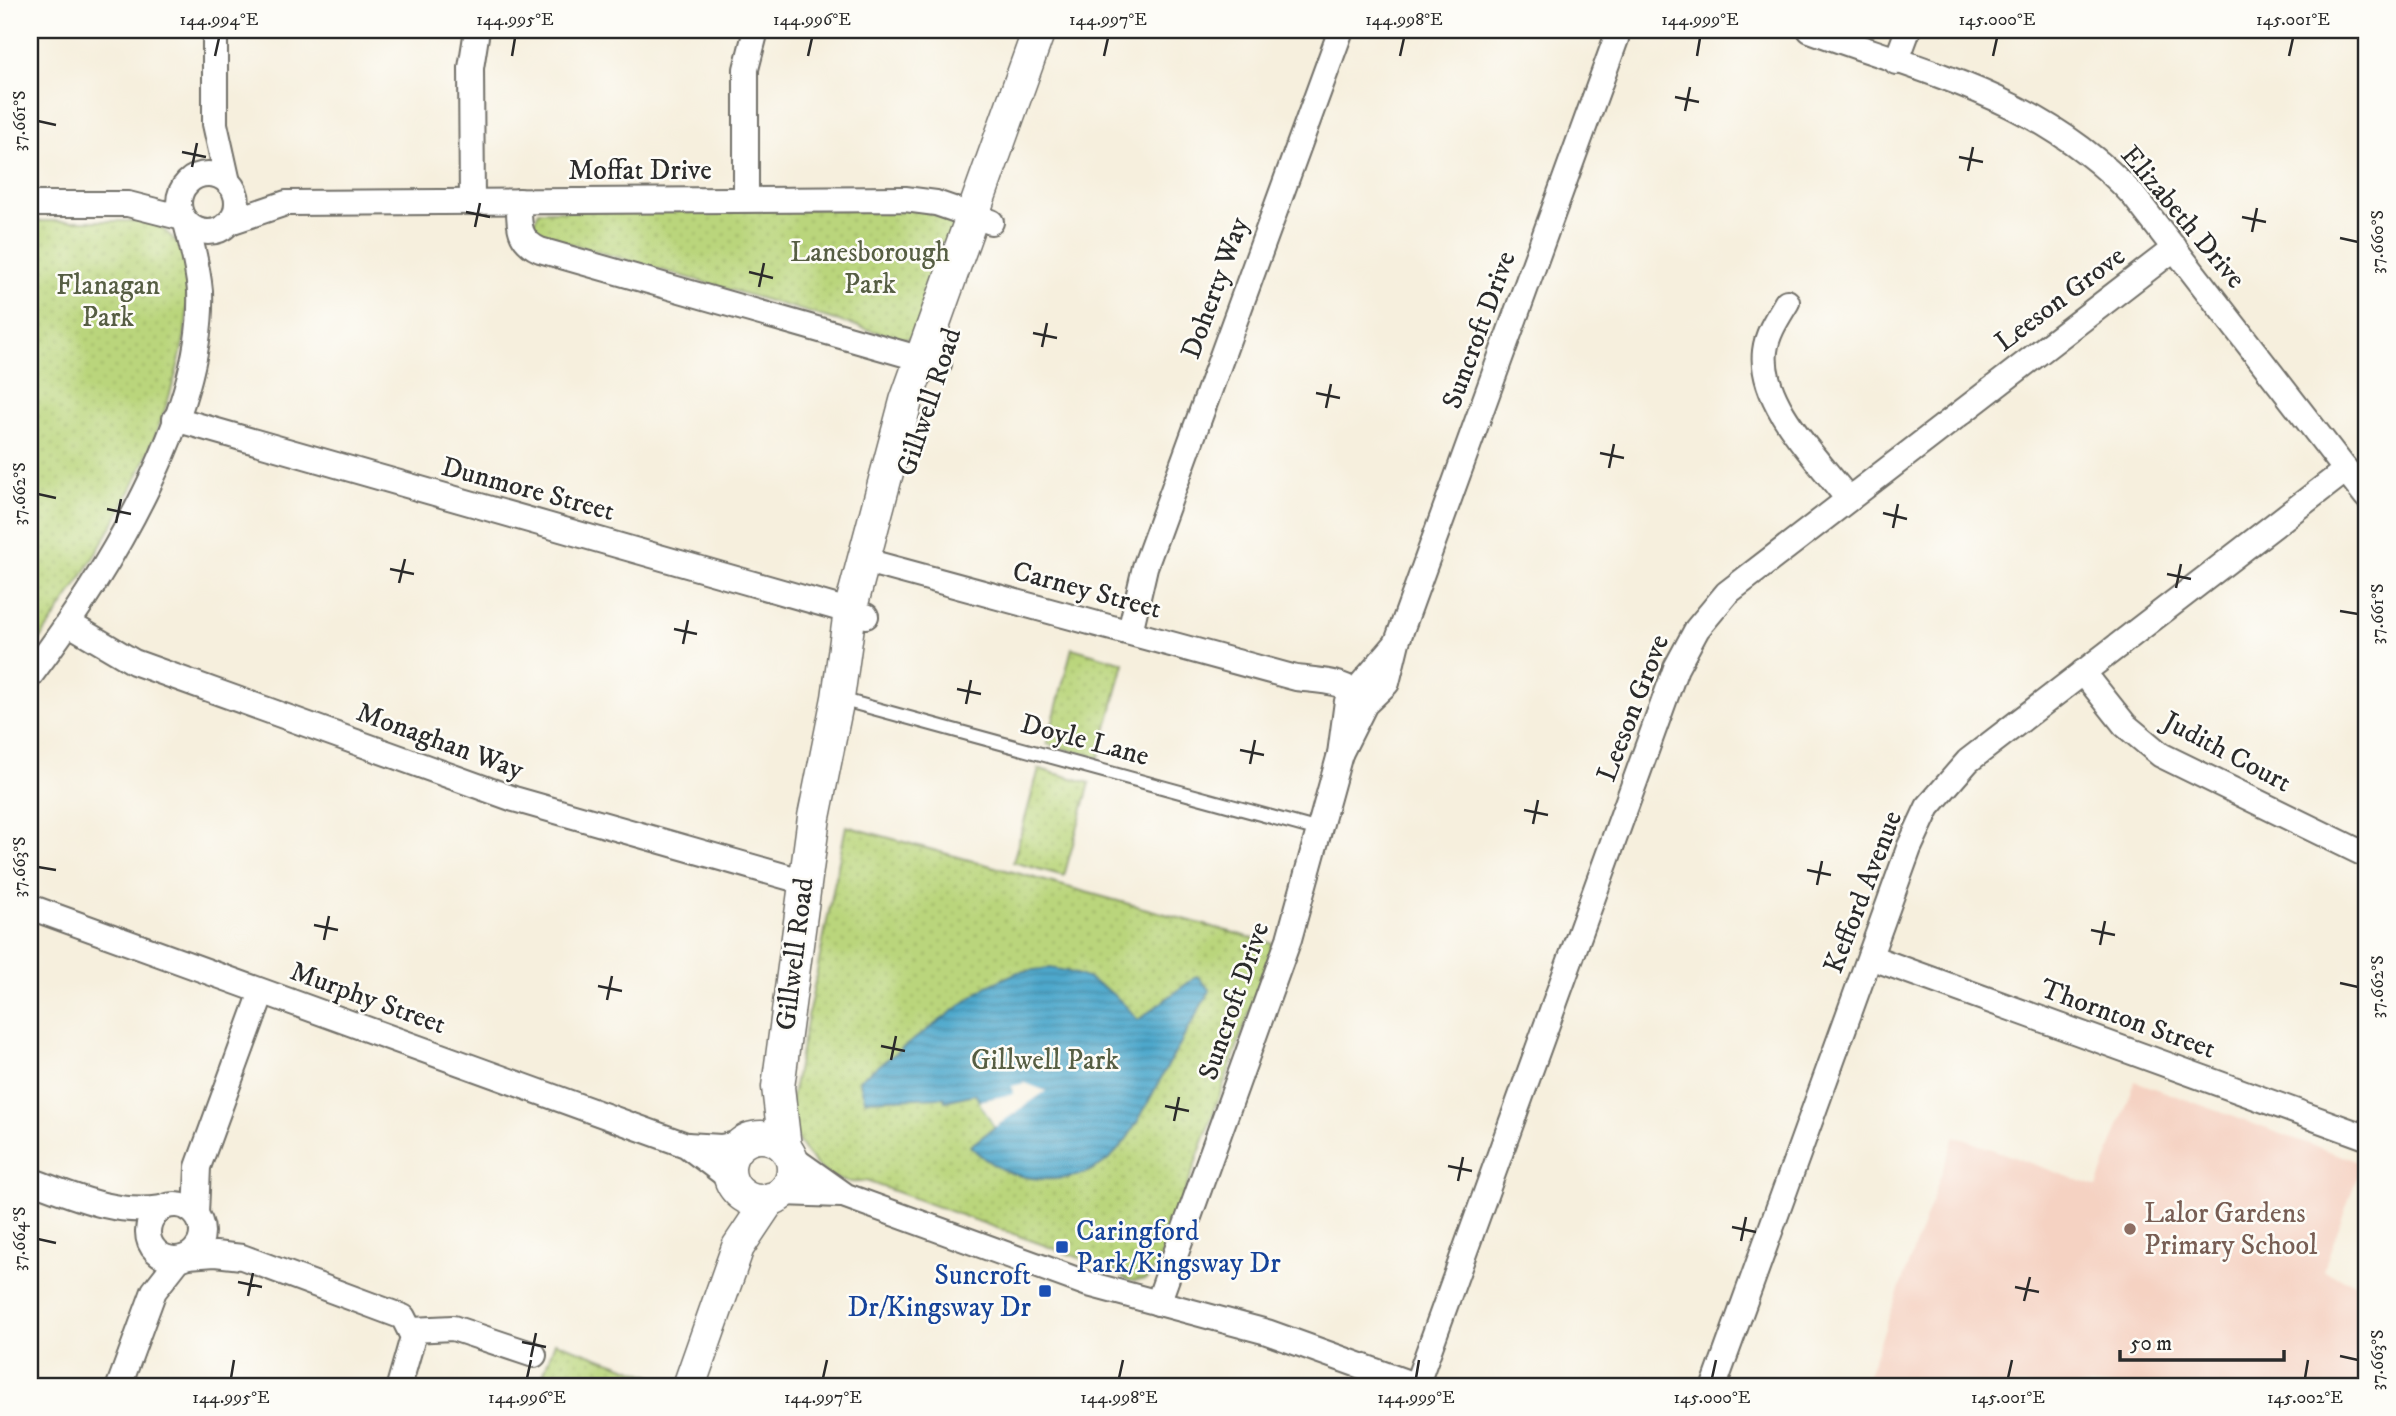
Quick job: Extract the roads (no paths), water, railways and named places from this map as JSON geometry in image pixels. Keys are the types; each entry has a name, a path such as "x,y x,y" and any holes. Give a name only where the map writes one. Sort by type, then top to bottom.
{"street":[{"path":"30,676 68,623 120,538 175,419 190,373 198,331 200,290 210,254 237,205 215,124 215,30"},
{"path":"472,202 471,68 477,30"},
{"path":"746,199 746,80 756,30"},
{"name":"Gillwell Road","path":"981,218 1039,30"},
{"name":"Gillwell Road","path":"788,1152 778,1087 805,882 838,698 858,613 929,361 981,218 1060,30"},
{"name":"Doherty Way","path":"1122,630 1341,30"},
{"name":"Elizabeth Drive","path":"1810,30 2020,108 2078,144 2106,166 2175,248 2366,496"},
{"path":"1896,62 1908,30"},
{"name":"Suncroft Drive","path":"1158,1303 1289,939 1355,698 1397,642 1619,33"},
{"path":"200,290 178,201 215,124"},
{"path":"128,204 206,174 230,185"},
{"name":"Moffat Drive","path":"230,185 286,203 746,199 926,201 981,218"},
{"path":"519,201 521,236 530,246 540,250 929,361"},
{"name":"Moffat Drive","path":"227,225 286,203"},
{"path":"30,204 128,204 184,220 209,232 227,225"},
{"name":"Leeson Grove","path":"1417,1386 1686,648 1711,610 1727,593 2175,248"},
{"path":"1787,302 1768,337 1764,368 1768,385 1788,421 1848,499"},
{"name":"Dunmore Street","path":"175,419 858,613"},
{"name":"Kefford Avenue","path":"1714,1386 1917,828 1942,788 1968,761 2346,470"},
{"name":"Carney Street","path":"871,563 1296,678 1329,682 1355,698"},
{"name":"Monaghan Way","path":"68,623 134,662 514,799 805,882"},
{"name":"Judith Court","path":"2083,672 2125,725 2161,755 2366,855"},
{"name":"Murphy Street","path":"30,907 686,1145 721,1147 746,1141"},
{"name":"Thornton Street","path":"1870,957 2366,1136"},
{"path":"154,1291 149,1222 166,1207 198,1167 262,992"},
{"name":"Gillwell Road","path":"746,1141 778,1087"},
{"path":"738,1247 739,1204 730,1158 746,1141 768,1137 846,1196"},
{"name":"Murphy Street","path":"686,1145 733,1183"},
{"path":"689,1386 738,1247 792,1177 788,1152"},
{"path":"119,1386 154,1291 184,1257 199,1245 198,1167"},
{"path":"30,1180 105,1207 139,1211 180,1205 242,1257"},
{"path":"733,1183 751,1199 813,1192 846,1196 1088,1284 1267,1332 1417,1386"},
{"path":"105,1207 161,1255 184,1257 215,1254 242,1257 403,1317 412,1330 412,1347 399,1386"},
{"path":"412,1330 453,1328 534,1356"}],"lane":[{"name":"Doyle Lane","path":"838,698 1319,830"}],"water":[{"path":"1050,968 1076,974 1099,985 1119,1000 1138,1020 1197,976 1210,990 1129,1136 1103,1163 1086,1173 1066,1178 1030,1178 1002,1170 970,1146 995,1127 975,1094 945,1101 944,1097 865,1100 859,1080 987,986 1018,972"}],"place":[{"name":"Lalor Gardens Primary School","path":"2130,1229"},
{"name":"Caringford Park/Kingsway Dr","path":"1062,1247"},
{"name":"Suncroft Dr/Kingsway Dr","path":"1045,1291"}],"park label":[{"name":"Lanesborough Park","path":"870,268"},
{"name":"Flanagan Park","path":"108,301"},
{"name":"Gillwell Park","path":"1045,1060"}]}
